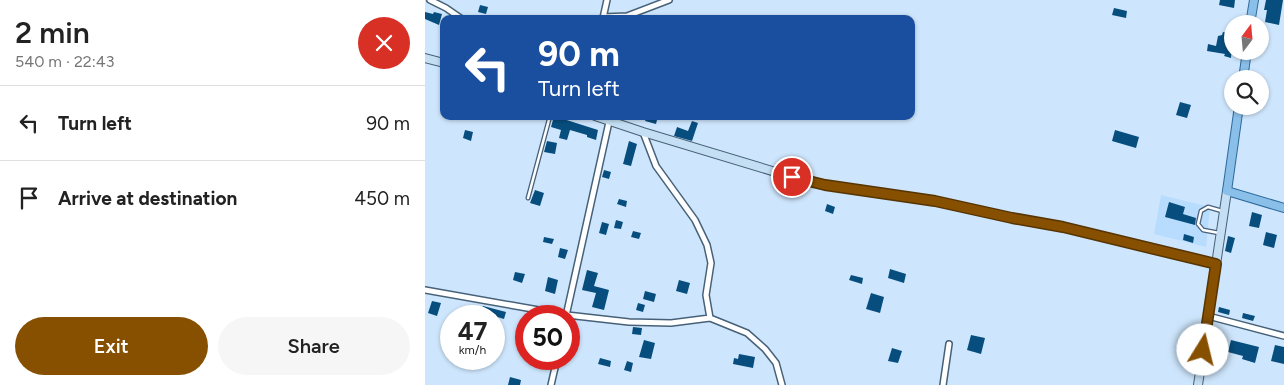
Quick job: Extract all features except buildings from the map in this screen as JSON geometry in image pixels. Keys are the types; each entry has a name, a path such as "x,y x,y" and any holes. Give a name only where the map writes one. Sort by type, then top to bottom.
{"main road":[{"path":"1252,15 1254,0"},
{"path":"1238,115 1227,190 1284,208"}],"street":[{"path":"430,0 456,15"},
{"path":"604,15 607,0"},
{"path":"630,15 669,0"},
{"path":"425,58 440,62"},
{"path":"604,120 792,177 825,185 935,201 1063,227 1216,264"},
{"path":"569,305 609,122"},
{"path":"643,132 657,166 695,220 707,246 711,263 706,295 711,318"},
{"path":"1198,385 1227,190"},
{"path":"425,290 515,306"},
{"path":"580,316 629,322 671,323 711,318 747,333 765,349 776,363 782,385"},
{"path":"1208,316 1284,336"},
{"path":"943,385 949,344"},
{"path":"551,385 554,370"}],"lane":[{"path":"528,198 549,120"},
{"path":"1220,234 1203,230 1198,224 1201,211 1208,207 1224,211"}],"shaded area":[{"path":"1161,195 1210,207 1206,247 1154,234"}],"route":[{"path":"792,177 825,185 935,201 1063,227 1216,264 1203,350"}]}
